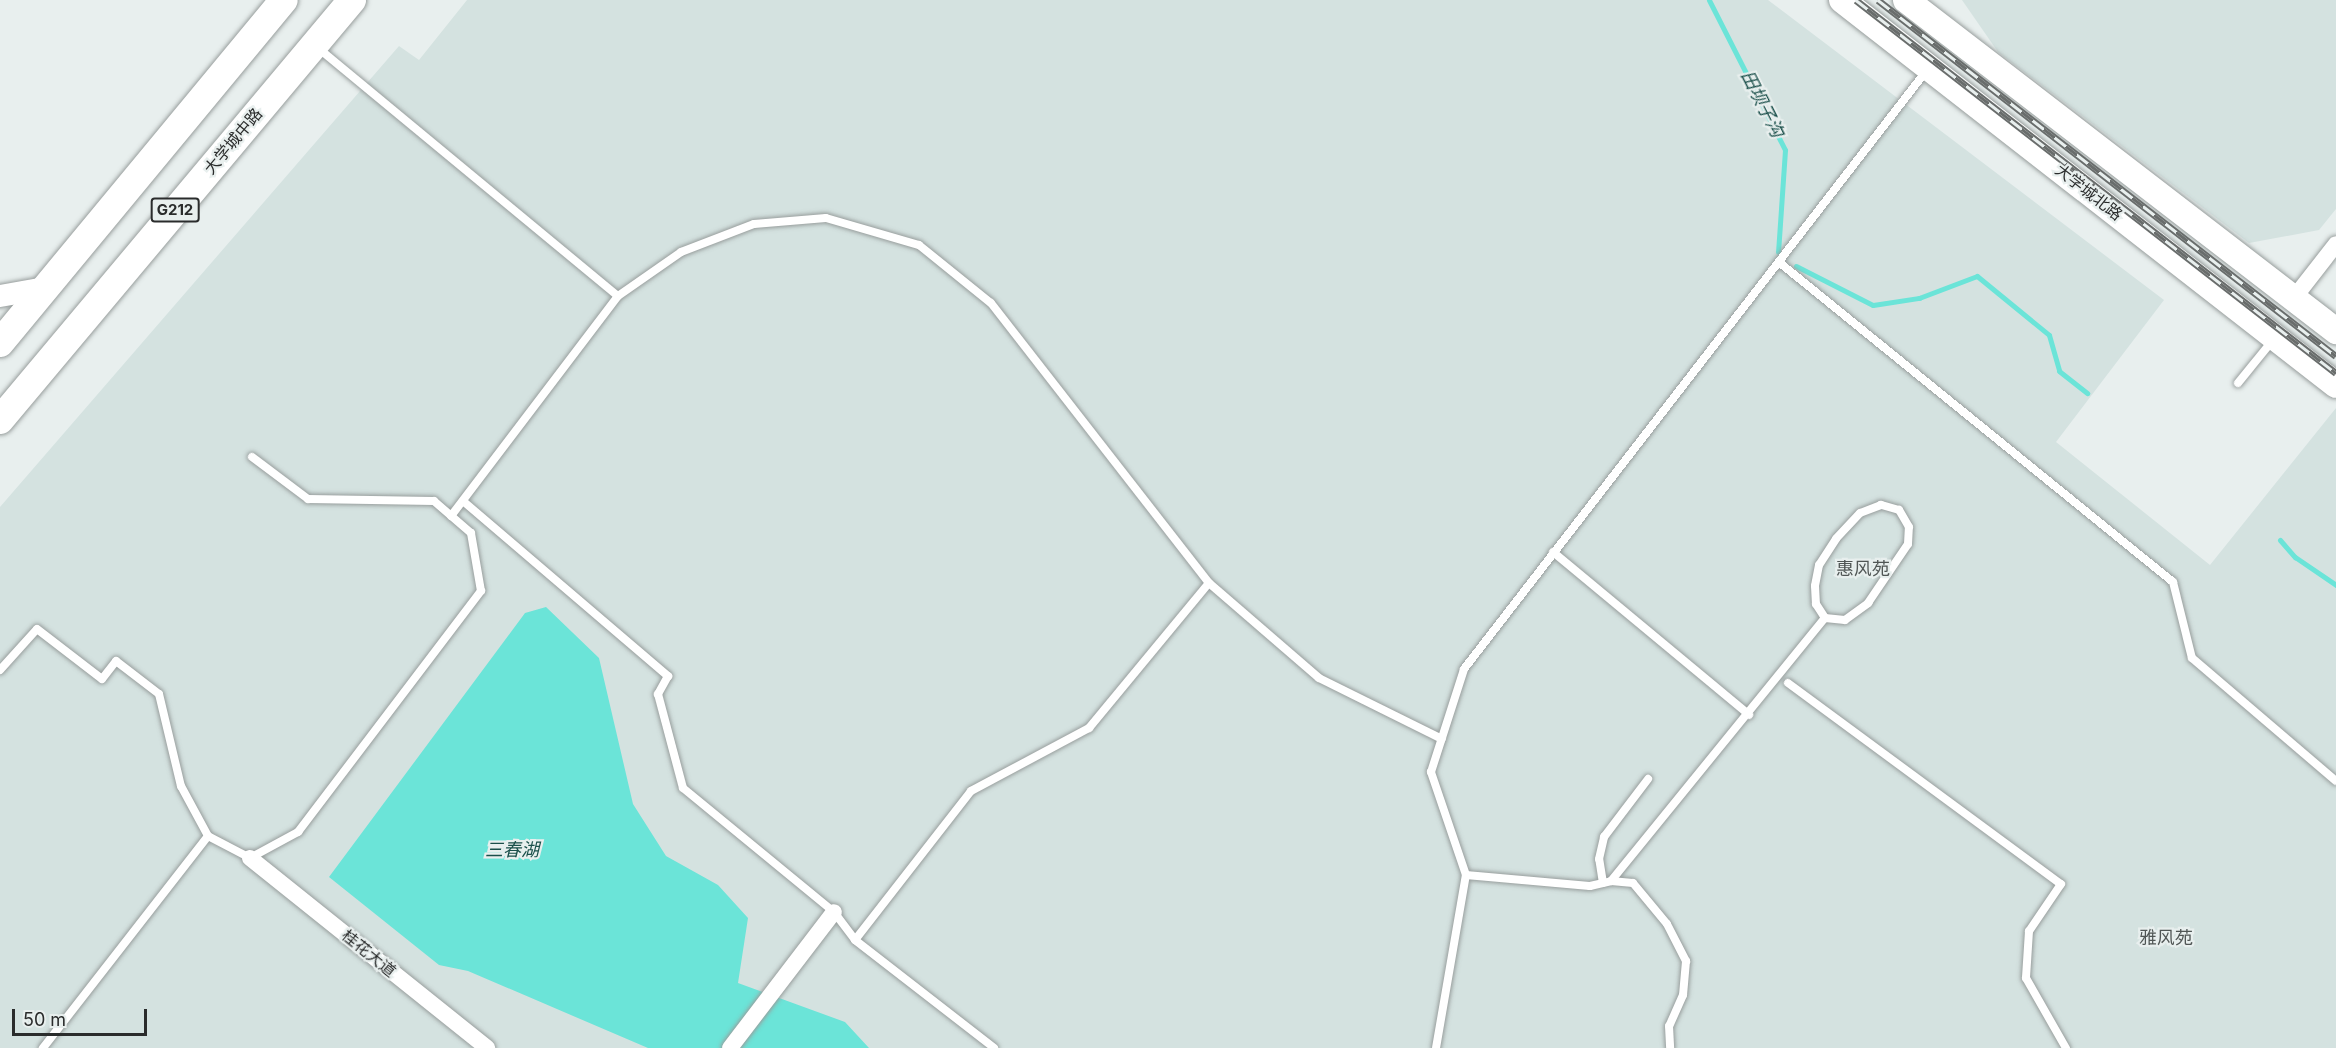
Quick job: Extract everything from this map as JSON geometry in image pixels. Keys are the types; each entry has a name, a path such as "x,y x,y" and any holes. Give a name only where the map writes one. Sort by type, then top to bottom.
{"highway":[{"name":"G212","path":"0,343 284,0"},
{"name":"大学城中路","path":"0,420 352,0"}],"main road":[{"name":"大学城北路","path":"1842,0 2336,385"},
{"path":"1906,0 2336,331"}],"street":[{"path":"2294,298 2336,244"},
{"path":"0,296 46,288"},
{"name":"桂花大道","path":"250,858 487,1048"},
{"path":"730,1048 834,912"}],"lane":[{"path":"314,44 618,296"},
{"path":"1436,1048 1466,875 1431,772 1464,669 1929,68"},
{"path":"451,516 618,296 681,252 754,224 826,218 919,245 991,303 1209,584 1319,678 1442,739"},
{"path":"1780,263 2173,582 2192,658 2336,781"},
{"path":"2238,383 2275,337"},
{"path":"0,670 37,629 102,679 116,661 159,694 181,786 208,836 250,858 298,832 480,591 471,533 434,501 308,499 252,457"},
{"path":"463,501 668,676 658,694 683,788 834,912 855,939 994,1048"},
{"path":"1881,505 1899,510 1909,527 1908,544 1868,603 1845,620 1825,618 1816,604 1815,586 1819,565 1836,539 1860,513 1881,505"},
{"path":"1553,552 1749,715"},
{"path":"855,939 971,791 1089,728 1209,584"},
{"path":"1607,882 1749,715 1825,618"},
{"path":"1788,683 2061,884 2029,931 2026,978 2066,1048"},
{"path":"1607,882 1599,859 1605,837 1648,779"},
{"path":"43,1048 208,836"},
{"path":"1466,875 1590,886 1607,882 1633,883 1667,924 1686,961 1683,995 1669,1026 1670,1048"}],"shaded area":[{"path":"467,0 1768,0 2164,300 2056,442 2210,565 2336,408 2336,1048 0,1048 0,507 399,46 419,60"},
{"path":"1962,0 2336,0 2336,209 2319,230 2249,243 1998,52"}],"water":[{"name":"三春湖","path":"546,607 599,658 633,804 666,856 718,885 748,918 738,983 845,1022 869,1048 648,1048 468,971 439,965 329,877 525,613"}],"waterway":[{"name":"田坝子沟","path":"1709,0 1785,150 1778,252"},
{"name":"田坝子沟","path":"1796,266 1873,305 1919,298 1977,276 2049,335 2059,371 2087,393"},
{"name":"田坝子沟","path":"2280,540 2295,557 2336,585"}],"railway":[{"path":"1856,0 2336,373"},
{"path":"1878,0 2336,356"}],"district":[{"name":"惠风苑","path":"1863,569"},
{"name":"雅风苑","path":"2166,938"}]}
